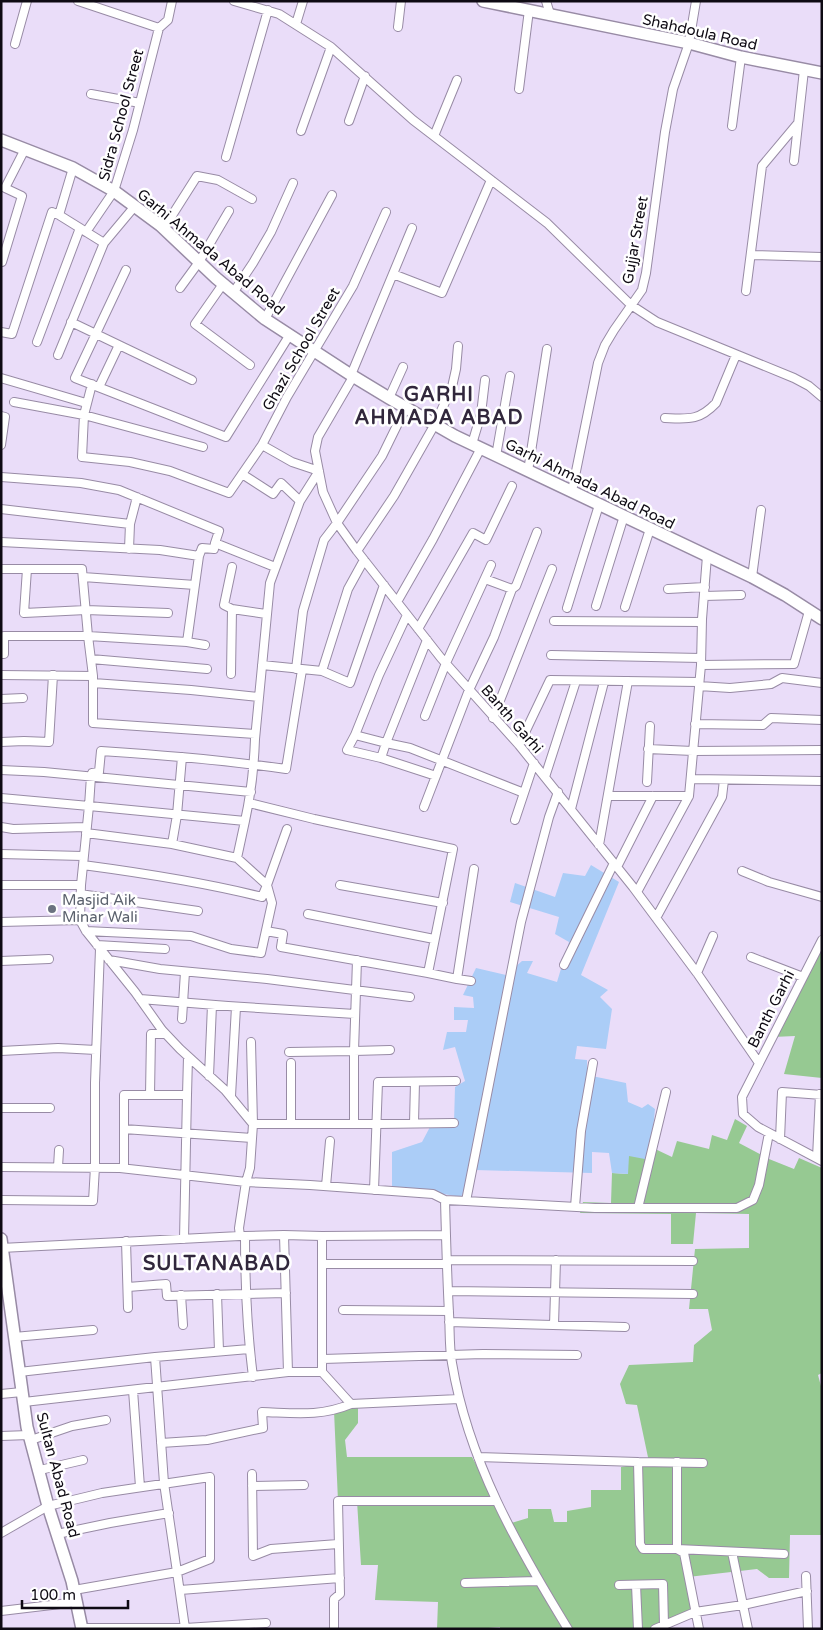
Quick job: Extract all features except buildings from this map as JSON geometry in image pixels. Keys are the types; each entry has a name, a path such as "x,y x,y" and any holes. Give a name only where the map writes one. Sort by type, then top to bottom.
{"street":[{"path":"15,44 27,1"},
{"path":"78,1 159,28"},
{"name":"Sidra School Street","path":"36,342 83,230 114,190 140,103 159,28 168,20 172,1"},
{"path":"234,1 260,5 279,14 331,47 413,120 547,223 631,304 657,322 794,378 822,396"},
{"path":"296,24 303,1"},
{"path":"398,27 401,1"},
{"path":"546,1 550,14"},
{"name":"Gujjar Street","path":"572,492 598,363 605,345 642,290 673,89 688,43 696,1"},
{"name":"Shahdoula Road","path":"489,2 822,73"},
{"path":"226,157 268,10"},
{"path":"519,89 529,10"},
{"path":"300,131 331,47"},
{"path":"732,126 742,57"},
{"path":"794,161 804,70"},
{"path":"349,121 365,76"},
{"path":"434,136 457,80"},
{"path":"91,94 140,103"},
{"path":"746,291 762,166 798,123"},
{"name":"Garhi Ahmada Abad Road","path":"1,140 73,168 114,190 164,228 223,284 265,319 389,398 496,456 752,577 785,595 822,619"},
{"path":"2,262 22,196 6,188 25,149"},
{"path":"60,215 73,168"},
{"path":"164,228 197,176 218,180 252,199"},
{"path":"393,274 442,294 491,180"},
{"path":"233,293 271,232 293,183"},
{"path":"265,319 332,195"},
{"path":"58,355 104,243 136,206"},
{"path":"180,288 199,262 229,211"},
{"path":"1,332 12,334 52,212 60,215 104,243"},
{"name":"Ghazi School Street","path":"84,415 82,457 130,462 170,472 229,493 262,445 287,397 353,286 386,212"},
{"name":"Banth Garhi","path":"412,228 352,376 318,437 315,451 323,492 337,523 357,551 446,663 558,792 697,973 759,1063"},
{"path":"751,255 822,257"},
{"path":"126,270 75,378 226,437 289,336"},
{"path":"223,284 195,324 250,365"},
{"path":"71,322 192,380"},
{"path":"84,415 86,403 119,345"},
{"path":"357,551 394,496 435,424 452,386 458,346"},
{"path":"528,471 547,349"},
{"path":"665,418 694,419 710,409 716,403 736,355"},
{"path":"389,398 403,367"},
{"path":"496,456 510,376"},
{"path":"1,378 86,403"},
{"path":"397,602 433,539 477,446 485,380"},
{"path":"14,402 84,415 203,447"},
{"path":"253,1124 231,1096 165,1034 86,931 80,920 80,894 91,776 92,773 99,772 101,751 182,757 286,769 299,669 303,612 324,540 382,456 406,407"},
{"path":"1,416 5,417 1,445"},
{"path":"237,858 251,792 270,583 300,501 319,471 292,462 262,445"},
{"path":"242,474 273,494 281,484 300,501"},
{"path":"1,477 81,484 119,490 219,531 214,549 202,548 199,556 187,642"},
{"path":"418,629 473,533 486,540 512,486"},
{"path":"129,549 130,524 137,497"},
{"path":"567,608 599,504"},
{"path":"1,509 130,524"},
{"path":"752,577 761,510"},
{"path":"596,606 624,516"},
{"path":"625,607 650,529"},
{"path":"424,808 469,690 494,637 512,589 516,586 537,532"},
{"path":"1,542 160,550 199,556"},
{"path":"215,543 275,567"},
{"path":"636,892 689,796 701,662 707,556"},
{"path":"322,672 348,589 364,560"},
{"path":"425,716 446,663 491,565"},
{"path":"232,567 224,605 232,609 266,614"},
{"path":"1,569 82,570 93,679 93,723 255,734"},
{"path":"26,569 24,613 86,610 168,613"},
{"path":"493,718 552,569"},
{"path":"83,576 195,586"},
{"path":"485,579 512,589"},
{"path":"262,665 322,672 350,683 384,585"},
{"path":"668,589 741,594"},
{"path":"231,674 232,609"},
{"path":"551,655 794,664 809,611"},
{"path":"407,614 379,674 355,735 346,750 380,758 436,776"},
{"path":"554,621 702,622"},
{"path":"1,654 4,654 4,636 88,636 187,642 205,645"},
{"path":"380,758 427,640"},
{"path":"91,659 207,668"},
{"path":"1,674 53,675 259,697"},
{"path":"1,742 49,742 53,675"},
{"path":"519,745 550,680 604,682 628,680 699,684 730,688 771,684 782,678 822,682"},
{"path":"599,845 628,680"},
{"path":"545,777 576,681"},
{"path":"571,809 604,682"},
{"path":"1,699 23,698"},
{"path":"695,724 762,725 771,718 822,720"},
{"path":"647,782 650,726"},
{"path":"355,735 410,748 524,793"},
{"path":"648,749 693,751 822,750"},
{"path":"172,844 177,814 182,757"},
{"path":"515,820 534,763"},
{"path":"1,770 91,776 251,792"},
{"path":"691,778 822,781"},
{"path":"656,918 722,797 724,780"},
{"path":"466,1201 521,922 549,816 558,792"},
{"path":"608,796 689,796"},
{"path":"564,965 653,796"},
{"path":"1,798 245,821"},
{"path":"249,803 453,849 428,973"},
{"path":"1,827 13,829 86,830 172,844 237,858 266,885 272,902 261,953 231,949 191,936 86,931"},
{"path":"83,865 151,874 227,888 262,898 287,829"},
{"path":"1,854 84,856"},
{"path":"457,979 474,869"},
{"path":"742,871 769,882 822,897"},
{"path":"1,885 81,885"},
{"path":"340,885 442,903"},
{"path":"80,894 198,911"},
{"path":"308,914 434,939"},
{"path":"1,922 80,920"},
{"path":"266,931 283,934 281,947 471,981"},
{"path":"697,973 713,936"},
{"name":"Banth Garhi","path":"819,1160 758,1127 743,1114 742,1098 822,940"},
{"path":"98,947 165,949"},
{"path":"1,1200 93,1201 98,947"},
{"path":"751,957 803,978"},
{"path":"1,961 49,959"},
{"path":"109,960 160,969 267,979 355,992 410,997"},
{"path":"354,1124 357,960"},
{"path":"182,1019 185,972"},
{"path":"140,999 355,1014"},
{"path":"209,1076 212,1005"},
{"path":"231,1096 236,1007"},
{"path":"150,1095 151,1034 165,1034"},
{"path":"251,1042 253,1124 250,1168 246,1182 240,1228 243,1236 249,1349 253,1377"},
{"path":"1,1051 58,1048 96,1050"},
{"path":"289,1052 390,1050"},
{"path":"184,1239 188,1057"},
{"path":"291,1063 291,1124"},
{"path":"575,1207 581,1131 593,1063"},
{"path":"374,1190 378,1124 378,1082 456,1081"},
{"path":"414,1123 415,1082"},
{"path":"638,1208 666,1092"},
{"path":"780,1139 782,1092 821,1094 819,1160"},
{"path":"124,1168 124,1095 187,1095"},
{"path":"1,1108 50,1108"},
{"path":"253,1124 454,1123"},
{"path":"124,1129 252,1138"},
{"path":"1,1167 124,1168 246,1182 434,1194 445,1200 575,1207 737,1208 753,1200 759,1184 769,1133"},
{"path":"326,1186 330,1141"},
{"path":"58,1167 59,1150"},
{"path":"445,1200 451,1356 458,1399 478,1457 496,1501 538,1581 568,1629"},
{"path":"284,1235 288,1372"},
{"path":"2,1248 243,1236 446,1235"},
{"path":"322,1236 322,1372 351,1404"},
{"name":"Sultan Abad Road","path":"1,1239 30,1437 48,1506 76,1596 82,1629"},
{"path":"126,1241 128,1308"},
{"path":"322,1264 556,1260 693,1261"},
{"path":"554,1325 556,1260"},
{"path":"128,1287 166,1284 167,1296 286,1292"},
{"path":"448,1291 692,1294"},
{"path":"217,1294 219,1351"},
{"path":"181,1295 183,1325"},
{"path":"343,1310 449,1311"},
{"path":"449,1322 625,1327"},
{"path":"14,1337 93,1330"},
{"path":"20,1372 249,1349"},
{"path":"323,1359 483,1354 577,1355"},
{"path":"155,1357 164,1483 185,1628"},
{"path":"1,1394 23,1397 133,1390 288,1372 322,1372"},
{"path":"133,1390 140,1486"},
{"path":"161,1443 208,1440 263,1428 262,1412 308,1414 334,1411 351,1404 458,1399"},
{"path":"1,1436 30,1437 72,1426 106,1420"},
{"path":"478,1457 703,1463"},
{"path":"40,1470 83,1460"},
{"path":"638,1462 640,1544 643,1549 784,1554"},
{"path":"677,1462 677,1549"},
{"path":"252,1474 253,1556 271,1549 338,1544"},
{"path":"1,1533 48,1506 140,1486 210,1477 210,1559 177,1572 76,1596 1,1610"},
{"path":"252,1486 304,1485"},
{"path":"334,1629 334,1599 340,1594 338,1501 496,1501"},
{"path":"58,1534 169,1513"},
{"path":"677,1549 684,1553 699,1629"},
{"path":"732,1552 748,1629"},
{"path":"806,1576 808,1629"},
{"path":"180,1590 340,1578"},
{"path":"465,1582 538,1581"},
{"path":"619,1585 663,1584 664,1625"},
{"path":"636,1585 638,1629"},
{"path":"656,1629 695,1612 743,1605 806,1591"},
{"path":"82,1629 249,1627 266,1623"}],"green space":[{"path":"822,947 822,1078 784,1074 795,1036 773,1037"},
{"path":"735,1119 747,1126 739,1143 769,1159 794,1169 799,1158 822,1168 822,1373 818,1375 822,1390 822,1535 790,1535 789,1578 769,1578 757,1569 688,1577 695,1612 659,1629 500,1629 500,1627 437,1629 438,1602 375,1600 378,1565 361,1565 357,1501 338,1501 334,1411 358,1404 358,1423 345,1440 347,1457 472,1457 508,1524 528,1518 528,1509 551,1509 554,1522 567,1522 567,1511 591,1507 591,1490 621,1490 621,1467 649,1462 637,1405 626,1404 620,1384 629,1365 693,1362 694,1345 712,1330 708,1309 689,1309 695,1249 749,1248 749,1214 696,1213 693,1244 671,1244 671,1214 580,1213 583,1202 611,1203 612,1173 628,1174 628,1156 653,1148 672,1157 677,1141 709,1149 712,1135 727,1140"}],"water":[{"path":"591,865 619,882 581,975 608,990 600,997 612,1009 606,1049 577,1046 575,1059 587,1060 587,1075 626,1083 628,1102 642,1108 648,1104 655,1109 650,1160 629,1156 628,1174 612,1173 609,1153 592,1152 592,1173 475,1170 461,1197 409,1188 392,1191 392,1152 422,1142 430,1127 454,1123 455,1087 465,1081 455,1047 443,1050 447,1032 466,1032 468,1020 454,1020 454,1007 474,1008 473,997 463,995 476,968 506,975 522,961 533,961 527,973 557,982 569,942 555,934 559,917 510,902 515,883 555,897 563,873 585,876"}],"place":[{"name":"Masjid Aik Minar Wali","path":"52,909"}],"district":[{"name":"GARHI AHMADA ABAD","path":"439,406"},
{"name":"SULTANABAD","path":"217,1264"}]}
